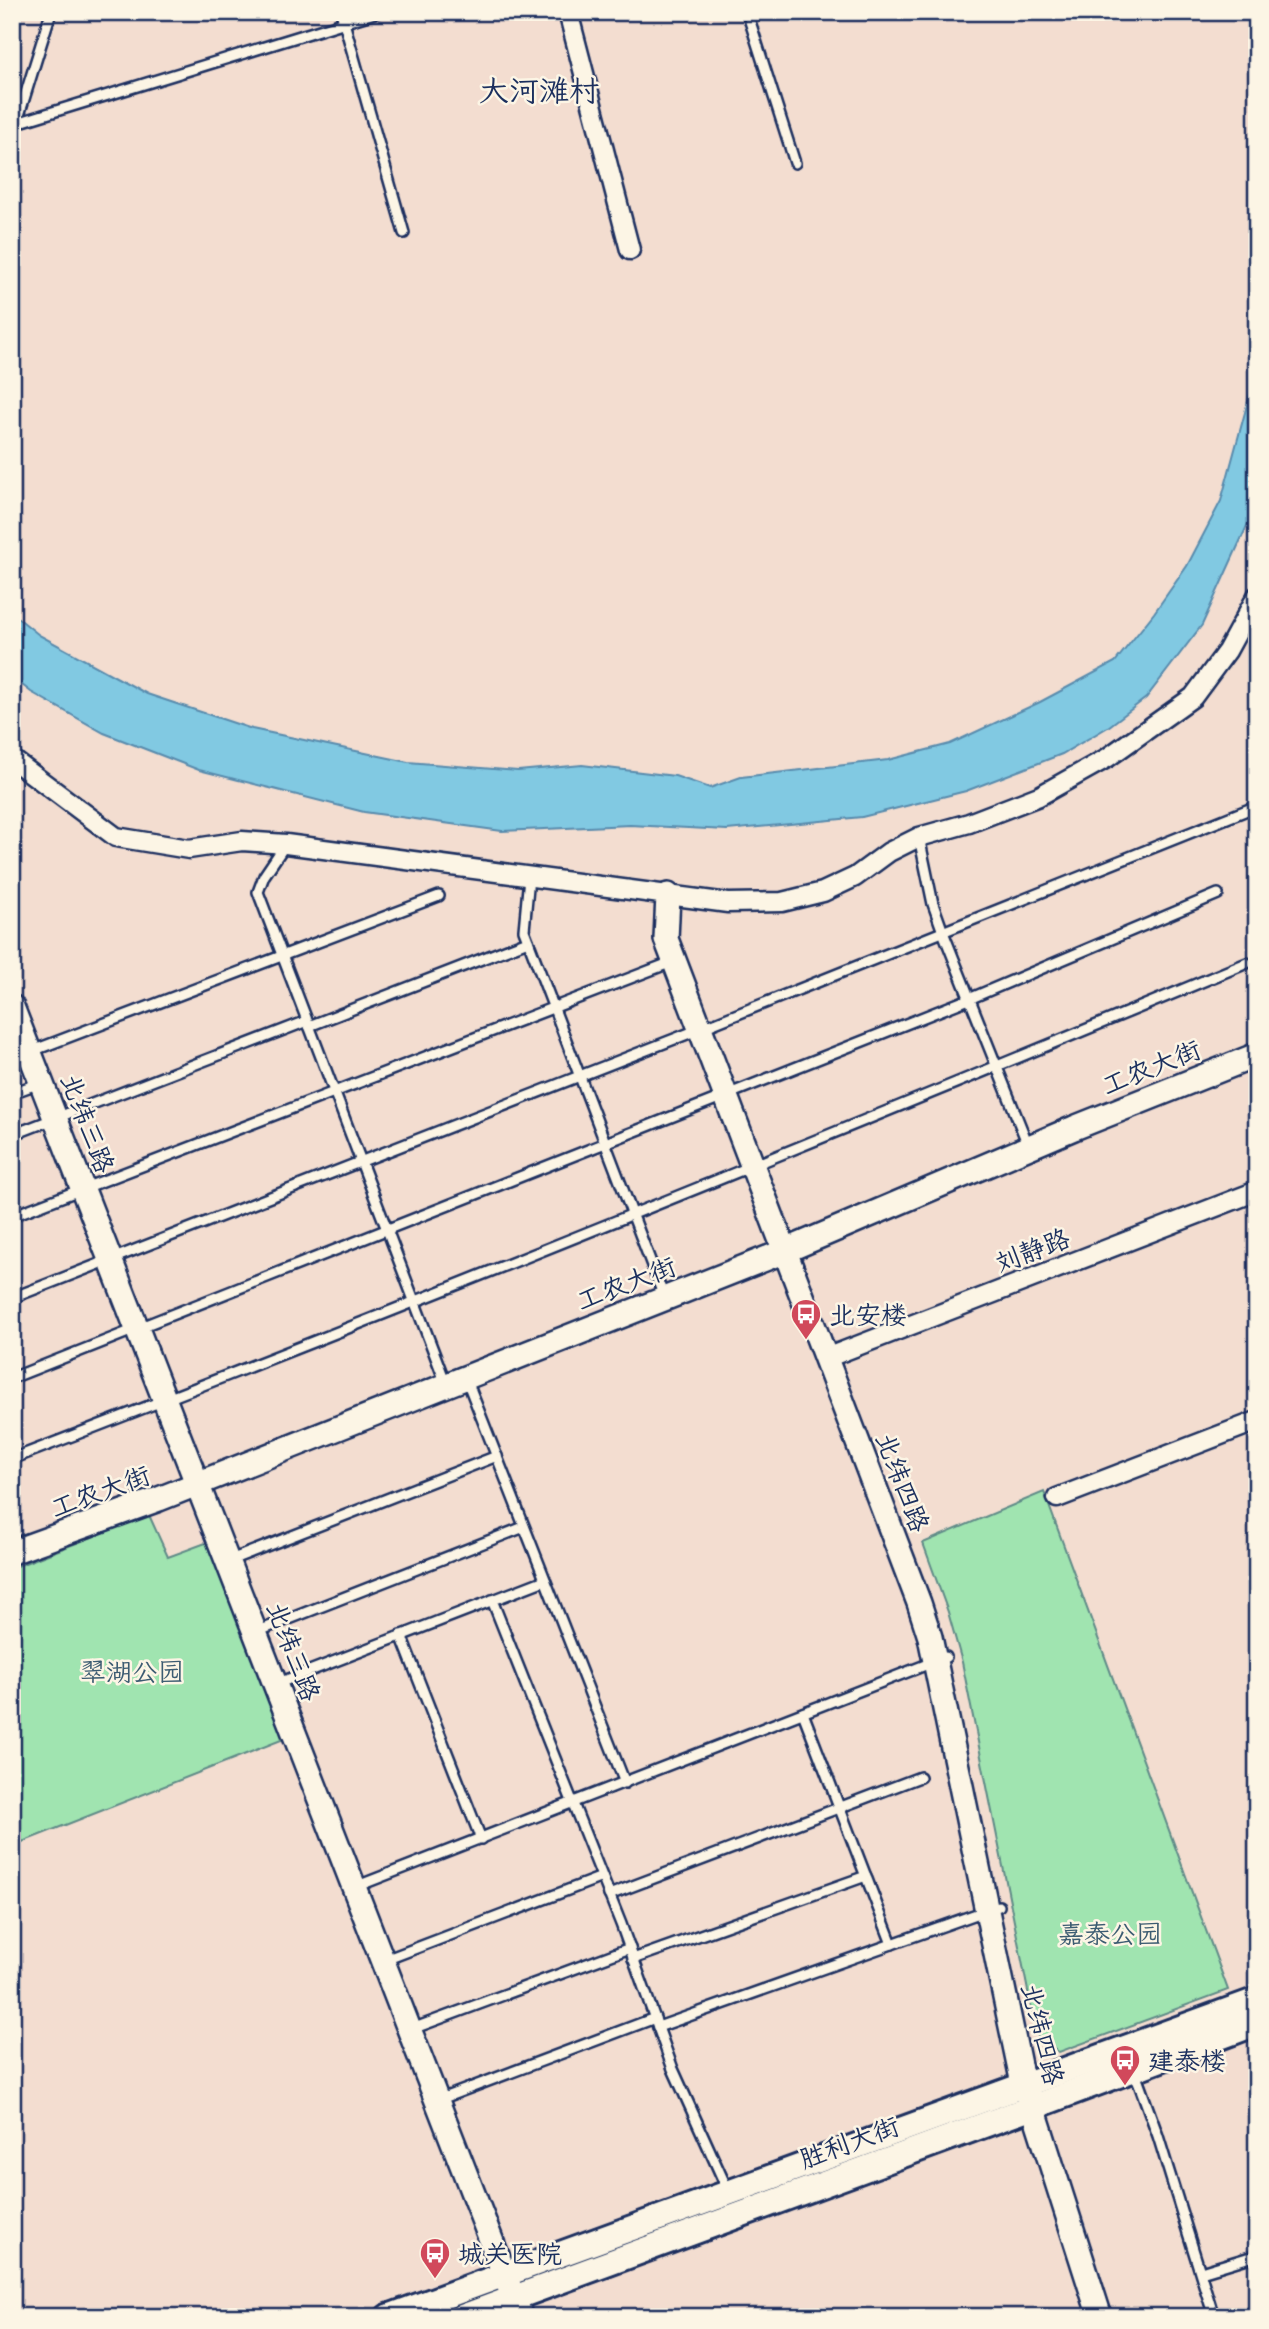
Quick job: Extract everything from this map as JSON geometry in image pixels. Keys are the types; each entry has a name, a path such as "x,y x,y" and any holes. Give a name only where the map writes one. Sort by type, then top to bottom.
{"main road":[{"path":"388,2317 505,2273 733,2203 1029,2082 1257,2000"},
{"name":"胜利大街","path":"461,2317 517,2307 733,2203 1033,2107 1257,2023"}],"street":[{"path":"568,12 630,250"},
{"path":"12,759 116,837 189,849 242,841 286,844 728,904 782,902 823,892 855,877 890,852 919,837 970,823 1039,796 1107,758 1193,697 1227,651 1257,596"},
{"name":"北纬四路","path":"668,895 666,939 674,961 752,1166 792,1253 929,1597 1033,2107 1100,2317"},
{"name":"北纬三路","path":"12,1007 22,1042 42,1082 517,2307"},
{"name":"工农大街","path":"792,1253 1029,1148 1257,1055"},
{"name":"工农大街","path":"12,1552 198,1483 665,1298 792,1253 1257,1065"},
{"name":"刘静路","path":"831,1356 1257,1191"},
{"path":"1057,1498 1257,1421"}],"lane":[{"path":"12,138 51,12"},
{"path":"341,12 404,233"},
{"path":"17,123 378,12"},
{"path":"747,12 795,163"},
{"path":"12,1298 700,1029 1257,806"},
{"path":"919,837 933,904 1029,1148"},
{"path":"286,844 264,876 258,892 414,1301 497,1456 625,1783"},
{"path":"530,877 524,930 665,1298"},
{"path":"12,1378 969,999 1218,894"},
{"path":"22,1042 283,957 439,896"},
{"path":"12,1135 528,941"},
{"path":"12,1216 674,961"},
{"path":"12,1459 752,1166 1247,963"},
{"path":"12,1093 42,1082"},
{"path":"228,1561 497,1456"},
{"path":"256,1632 524,1527"},
{"path":"276,1684 545,1580"},
{"path":"492,1600 610,1895 673,2069 733,2203"},
{"path":"401,1635 481,1839"},
{"path":"355,1887 941,1659"},
{"path":"803,1713 892,1944"},
{"path":"610,1895 920,1777"},
{"path":"634,1959 866,1876"},
{"path":"383,1960 602,1877"},
{"path":"438,2101 993,1908"},
{"path":"410,2029 630,1948"},
{"path":"1134,2068 1214,2317"},
{"path":"1201,2272 1257,2255"}],"green space":[{"name":"嘉泰公园","path":"1044,1492 1228,1990 1059,2052 1039,2040 962,1662 948,1612 923,1543"},
{"name":"翠湖公园","path":"149,1515 168,1557 211,1541 289,1737 12,1846 12,1568"}],"water":[{"path":"1257,368 1257,504 1202,625 1146,698 1108,727 1062,754 966,791 862,817 727,830 630,825 502,831 364,812 199,770 104,733 31,692 12,677 12,613 39,635 147,694 252,729 408,762 518,771 582,765 675,776 710,788 741,777 888,760 950,744 1040,702 1115,662 1187,566 1221,501"}],"place":[{"name":"北安楼","path":"806,1341"},
{"name":"建泰楼","path":"1125,2087"},
{"name":"城关医院","path":"435,2280"}],"district":[{"name":"大河滩村","path":"539,90"}]}
